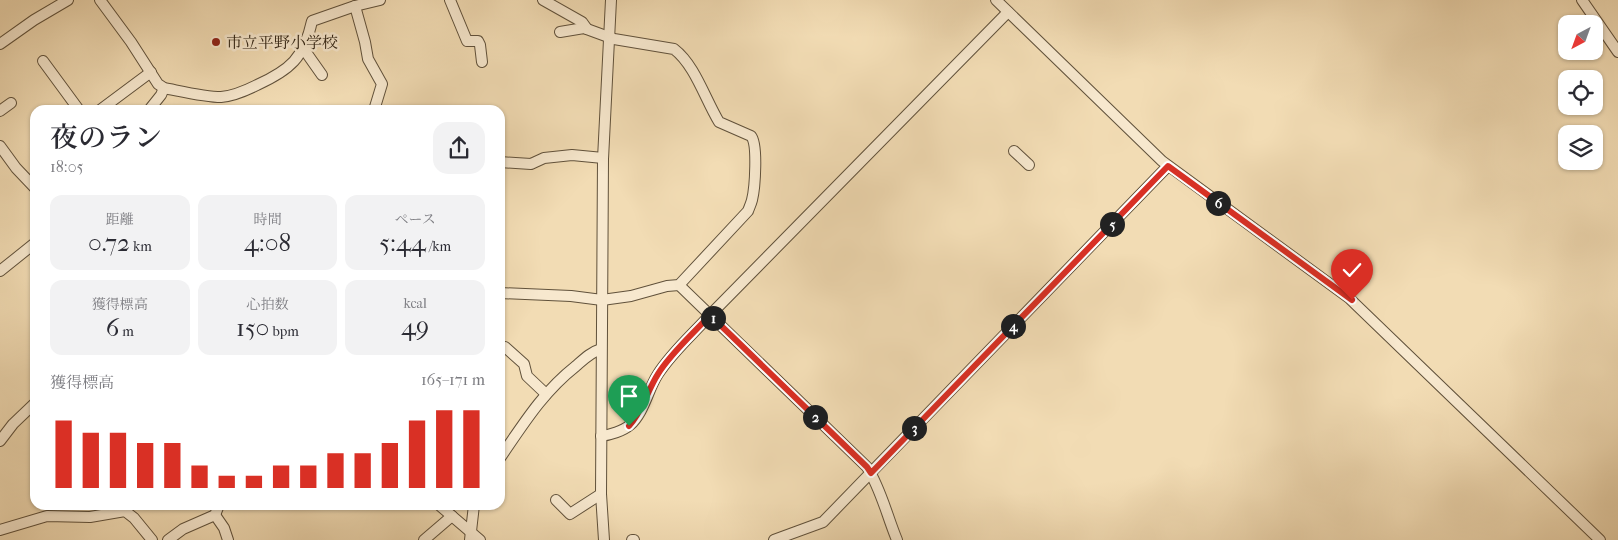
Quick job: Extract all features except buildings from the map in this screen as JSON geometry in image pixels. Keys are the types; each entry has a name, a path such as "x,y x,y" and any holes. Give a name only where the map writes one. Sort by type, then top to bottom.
{"street":[{"path":"0,44 34,20 68,0"},
{"path":"100,0 131,42 158,84 164,88 219,97 234,96 275,77 288,68 299,56 312,21 362,3 380,0"},
{"path":"450,0 467,41 478,41 482,62"},
{"path":"543,0 582,22 587,29"},
{"path":"604,540 601,494 603,158 610,0"},
{"path":"996,0 1168,166 1349,298 1600,540"},
{"path":"1582,0 1618,52"},
{"path":"362,3 368,59 382,84 376,105"},
{"path":"601,436 622,430 633,422 664,366 710,315 1008,12"},
{"path":"505,293 571,296 602,300 630,296 679,284 748,211 753,199 756,150 754,140 750,136 718,122 689,63 674,49 608,37 587,29 560,32"},
{"path":"303,48 322,75"},
{"path":"43,61 76,105"},
{"path":"107,105 151,72"},
{"path":"153,105 164,88"},
{"path":"0,111 11,103"},
{"path":"0,146 16,168 30,183"},
{"path":"1014,151 1029,165"},
{"path":"505,162 531,164 544,158 572,156 603,158"},
{"path":"774,540 822,522 1168,166"},
{"path":"0,270 30,247"},
{"path":"679,284 867,467 897,540"},
{"path":"505,347 524,364 527,376 546,394"},
{"path":"505,450 526,419 559,379 594,351 602,349"},
{"path":"0,441 13,424 30,408"},
{"path":"556,500 570,514 601,494"},
{"path":"168,540 184,529 215,515 216,510"},
{"path":"445,510 470,535 480,540"},
{"path":"470,535 473,510"},
{"path":"0,530 47,516 90,517 125,511 134,518 152,540"},
{"path":"215,515 224,528 228,540"},
{"path":"424,540 452,516"}],"place":[{"name":"市立平野小学校","path":"216,42"}],"route":[{"path":"629,426 636,418 664,366 710,315 871,473 1168,166 1352,300"}]}
